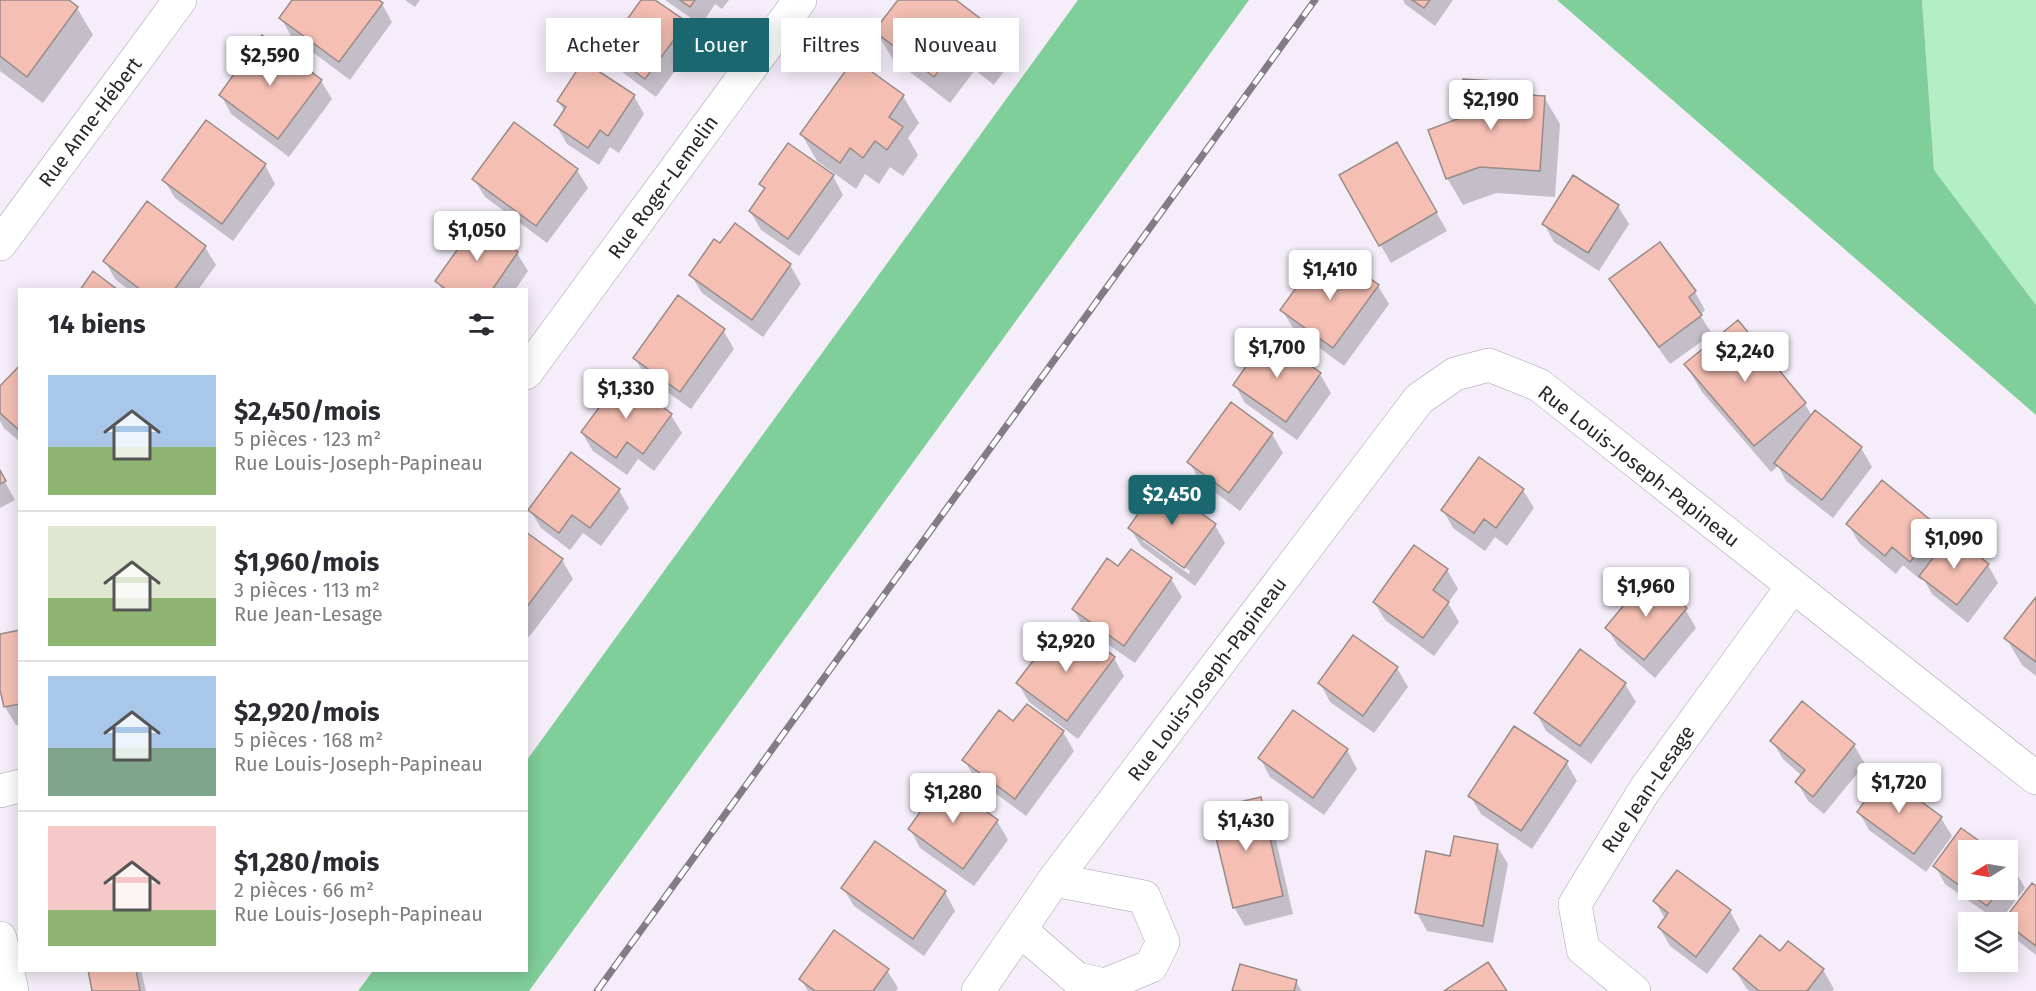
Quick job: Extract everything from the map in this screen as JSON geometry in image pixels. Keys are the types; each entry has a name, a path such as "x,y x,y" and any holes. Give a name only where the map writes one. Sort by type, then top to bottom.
{"street":[{"name":"Rue Anne-Hébert","path":"0,244 180,0"},
{"name":"Rue Roger-Lemelin","path":"528,370 800,0"},
{"name":"Rue Louis-Joseph-Papineau","path":"978,991 1054,880 1419,399 1455,374 1489,365 1539,386 2036,778"},
{"name":"Rue Jean-Lesage","path":"1635,991 1583,949 1575,904 1644,790 1792,586"},
{"path":"0,791 18,786"},
{"path":"1020,930 1077,979 1106,985 1151,966 1163,942 1144,897 1054,880"},
{"path":"0,938 12,991"}],"green space":[{"path":"1078,0 1249,0 529,991 358,991 372,972 528,972 528,759"},
{"path":"1557,0 1922,0 1934,170 2036,305 2036,415"},
{"path":"1922,0 2036,0 2036,305 1934,170"}],"building":[{"path":"0,0 69,0 78,7 27,77 0,56"},
{"path":"292,0 379,0 383,3 339,62 279,18"},
{"path":"641,0 655,0 681,18 673,18 673,41 661,57 661,18 628,18"},
{"path":"680,0 695,0 690,7"},
{"path":"898,0 956,0 980,18 893,18 893,46 881,36 881,22"},
{"path":"1412,0 1430,0 1424,8"},
{"path":"262,35 322,80 278,139 219,95"},
{"path":"576,72 600,72 635,95 608,136 600,130 588,148 554,125 566,107 557,101"},
{"path":"635,72 650,72 645,79"},
{"path":"845,72 872,72 904,95 889,117 903,127 887,150 875,141 863,158 850,148 840,163 800,134"},
{"path":"927,72 938,72 934,77"},
{"path":"1463,79 1495,81 1499,93 1545,96 1540,171 1480,167 1446,179 1428,130 1460,118"},
{"path":"206,120 266,164 222,224 162,180"},
{"path":"514,122 578,169 536,226 472,179"},
{"path":"1397,142 1437,212 1379,246 1339,175"},
{"path":"788,143 834,175 788,239 749,211 765,188 759,184"},
{"path":"1573,175 1619,205 1588,253 1542,224"},
{"path":"147,201 206,246 175,288 138,288 103,261"},
{"path":"477,222 518,252 493,288 444,288 435,281"},
{"path":"735,223 791,264 752,320 689,275 714,239 720,243"},
{"path":"1660,242 1696,291 1689,297 1702,315 1659,347 1609,279"},
{"path":"1345,260 1379,285 1333,348 1280,310 1315,262 1333,276"},
{"path":"93,271 115,288 81,288"},
{"path":"678,295 725,329 680,392 633,358"},
{"path":"1738,320 1806,403 1754,446 1684,364"},
{"path":"1268,335 1321,373 1286,422 1233,385"},
{"path":"18,367 18,429 0,413 0,386"},
{"path":"622,376 672,414 643,454 627,442 616,458 581,432"},
{"path":"1231,402 1273,433 1229,493 1187,462"},
{"path":"1815,410 1862,447 1822,500 1774,463"},
{"path":"571,452 620,489 590,528 572,515 559,533 528,510"},
{"path":"1479,457 1524,489 1496,528 1484,519 1474,533 1441,510"},
{"path":"0,470 6,481 0,484"},
{"path":"1882,480 1939,527 1910,562 1892,547 1885,556 1846,524"},
{"path":"1160,483 1216,524 1184,568 1128,528"},
{"path":"528,533 563,559 528,605"},
{"path":"1951,535 1989,564 1957,605 1919,576"},
{"path":"1414,545 1448,569 1433,590 1449,602 1423,638 1373,602"},
{"path":"1131,549 1172,578 1124,646 1072,609 1107,558 1118,566"},
{"path":"1648,576 1687,608 1644,660 1605,628"},
{"path":"2036,597 2036,662 2004,638"},
{"path":"18,630 18,704 4,707 0,690 0,634"},
{"path":"1079,630 1115,657 1067,721 1016,683 1053,635 1067,646"},
{"path":"1353,635 1398,667 1363,716 1318,683"},
{"path":"1580,649 1626,683 1580,746 1534,713"},
{"path":"1802,701 1855,744 1813,797 1795,782 1805,770 1770,741"},
{"path":"1027,704 1064,731 1015,799 962,760 999,710 1013,721"},
{"path":"1293,710 1348,749 1313,798 1258,758"},
{"path":"1514,726 1568,761 1521,831 1468,796"},
{"path":"1884,774 1942,817 1914,854 1857,812"},
{"path":"943,780 998,820 963,869 908,829"},
{"path":"1261,797 1283,896 1233,908 1209,809"},
{"path":"1961,828 1978,840 1958,840 1958,885 1933,866"},
{"path":"1454,836 1498,844 1483,926 1415,913 1426,851 1450,856"},
{"path":"875,841 946,891 913,939 841,888"},
{"path":"1677,870 1731,910 1696,957 1658,927 1668,913 1653,901"},
{"path":"2032,883 2036,886 2036,946 2018,932 2018,912 2010,912"},
{"path":"1979,900 1992,900 1987,906"},
{"path":"834,930 889,969 873,991 815,991 799,979"},
{"path":"1760,935 1780,951 1788,941 1824,969 1807,991 1759,991 1733,969"},
{"path":"1488,962 1507,991 1444,991"},
{"path":"1240,964 1297,980 1294,991 1232,991"},
{"path":"88,972 136,972 140,991 92,991"}],"railway":[{"path":"597,991 1315,0"}]}
